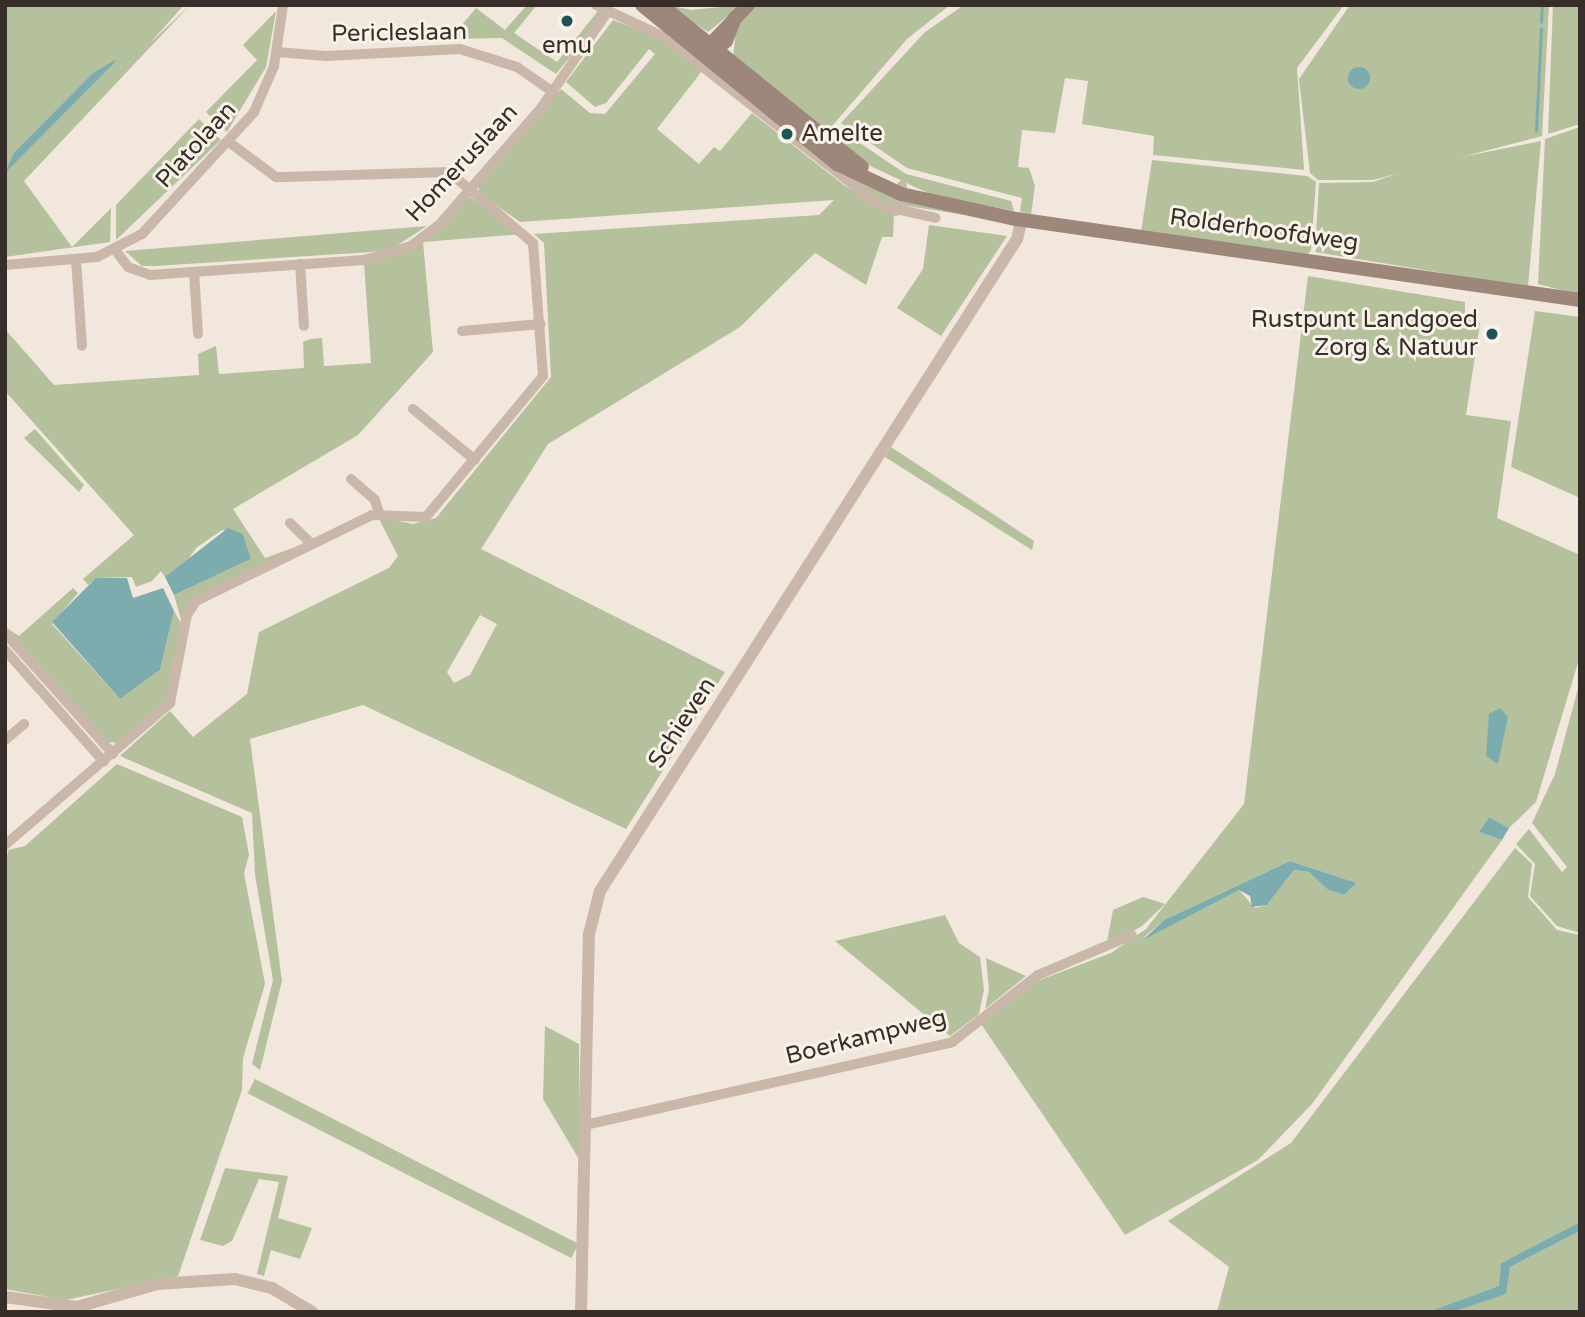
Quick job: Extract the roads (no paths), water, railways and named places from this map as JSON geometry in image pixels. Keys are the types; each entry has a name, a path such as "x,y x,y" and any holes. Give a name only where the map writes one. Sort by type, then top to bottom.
{"main road":[{"name":"Rolderhoofdweg","path":"642,5 708,51"},
{"name":"Rolderhoofdweg","path":"661,5 708,51 837,163 901,190 939,211 1022,219 1580,300"},
{"path":"708,51 748,5"}],"street":[{"name":"Platolaan","path":"5,265 76,260 116,251 142,233 230,143 259,104 277,52 283,5"},
{"path":"596,5 606,14 666,38 784,136 896,211 939,211"},
{"name":"Homeruslaan","path":"116,251 141,274 300,264 400,251 439,225 553,92 606,14"},
{"name":"Pericleslaan","path":"277,52 326,56 460,49 517,67 553,92"},
{"path":"5,845 170,703 193,604 379,513 426,517 541,381 541,324 533,243 469,188 437,169 276,177 230,143"},
{"path":"896,211 901,190"},
{"name":"Schieven","path":"581,1312 589,934 600,891 1017,239 1022,219"},
{"path":"76,260 82,346"},
{"path":"300,264 304,326"},
{"path":"194,272 198,334"},
{"path":"462,331 541,324"},
{"path":"413,409 475,460"},
{"path":"351,479 375,500 379,513"},
{"path":"290,523 312,544"},
{"path":"5,634 113,754"},
{"path":"5,650 104,762"},
{"path":"5,740 24,724"},
{"name":"Boerkampweg","path":"585,1125 951,1042 1038,975 1132,935"},
{"path":"5,1297 77,1307 157,1284 246,1280 312,1312"}],"water":[{"path":"115,60 5,173 14,153 93,73"},
{"path":"1359,67 1369,74 1370,78 1363,88 1359,89 1349,82 1348,78 1355,68"},
{"path":"228,528 243,534 251,559 174,595 165,577"},
{"path":"96,578 127,578 133,598 163,588 174,611 160,670 120,699 52,622"},
{"path":"1500,708 1508,717 1498,764 1486,756 1489,714"},
{"path":"1489,817 1509,828 1502,840 1479,832"},
{"path":"1290,861 1357,883 1344,895 1328,890 1309,872 1294,870 1267,905 1252,907 1250,896 1239,890 1143,940 1164,920"},
{"path":"1580,1222 1580,1231 1510,1267 1506,1294 1453,1312 1428,1312 1499,1286 1501,1263"}],"waterway":[{"path":"1541,22 1542,5"},
{"path":"1536,131 1541,29"}],"place":[{"name":"emu","path":"567,21"},
{"name":"Amelte","path":"787,134"},
{"name":"Rustpunt Landgoed Zorg & Natuur","path":"1492,334"}]}
